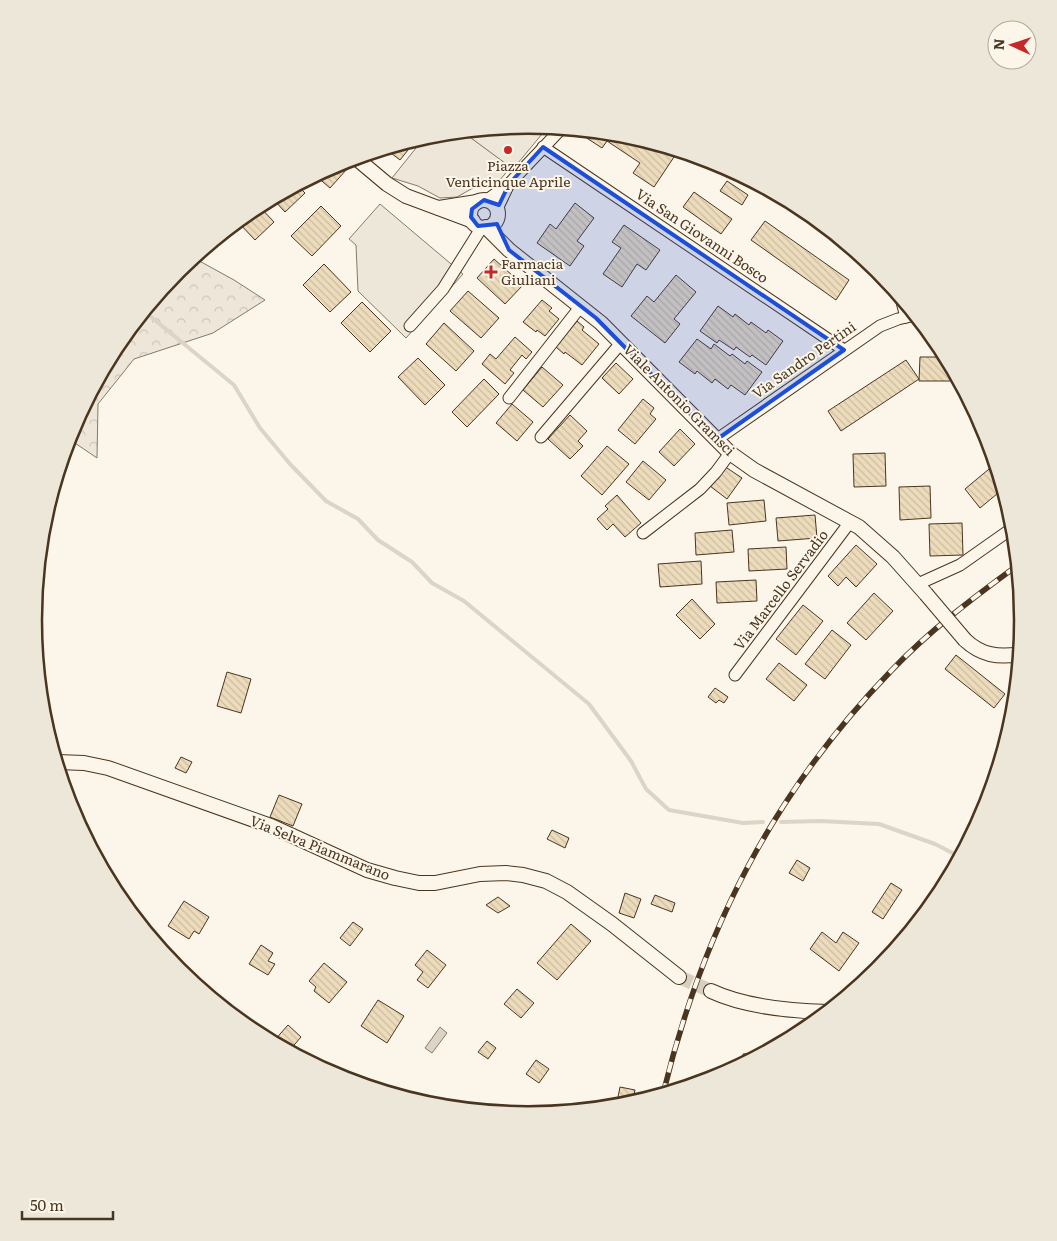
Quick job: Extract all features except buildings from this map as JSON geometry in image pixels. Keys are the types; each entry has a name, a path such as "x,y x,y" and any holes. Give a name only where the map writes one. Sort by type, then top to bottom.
{"street":[{"path":"410,326 443,289 465,254 484,216 508,184 554,136"},
{"name":"Via San Giovanni Bosco","path":"543,147 844,350"},
{"path":"363,163 400,193 417,201 438,208 484,216"},
{"path":"438,208 484,216"},
{"name":"Viale Antonio Gramsci","path":"484,216 509,250 582,306 730,453 754,470 850,522 873,538 922,589 974,648 986,654 1001,656 1013,655"},
{"path":"509,398 582,306"},
{"name":"Via Sandro Pertini","path":"716,440 880,326 907,317"},
{"path":"541,437 621,343"},
{"path":"643,533 694,495 710,480 730,453"},
{"name":"Via Marcello Servadio","path":"735,675 850,522"},
{"path":"922,589 1006,533"},
{"name":"Via Selva Piammarano","path":"64,762 84,763 108,768 271,826 367,870 395,878 429,884 480,874 506,873 546,881 567,892 612,924 679,977"},
{"path":"711,991 731,999 759,1005 818,1011"}],"highlighted area":[{"path":"543,147 844,350 716,440 596,318 509,250 497,224 478,226 471,217 472,209 484,200 499,205 509,184"}],"green space":[{"path":"472,138 511,167 498,182 473,188 457,197 440,198 418,186 392,178 416,148"},
{"path":"201,262 265,300 213,333 134,359 98,404 97,458 76,444 108,377 124,350 163,300"}],"shaded area":[{"name":"Piazza Venticinque Aprile","path":"528,134 541,135 513,169 472,138"},
{"path":"380,204 463,274 406,338 358,291 356,245 349,239"},
{"path":"440,1027 447,1033 432,1053 425,1048"}],"waterway":[{"path":"150,316 234,385 260,428 290,464 326,501 358,519 378,540 412,562 432,583 464,601 589,704 631,761 646,789 669,810 743,823 763,822"},
{"path":"781,822 820,821 879,824 935,844 954,854"}],"tunnel":[{"path":"679,977 711,991"}],"railway":[{"path":"665,1087 679,1034 699,976 722,920 748,867 778,815 811,766 849,717 891,671 936,628 1011,570"}],"place":[{"name":"Piazza Venticinque Aprile","path":"508,150"},
{"name":"Farmacia Giuliani","path":"491,272"}]}
